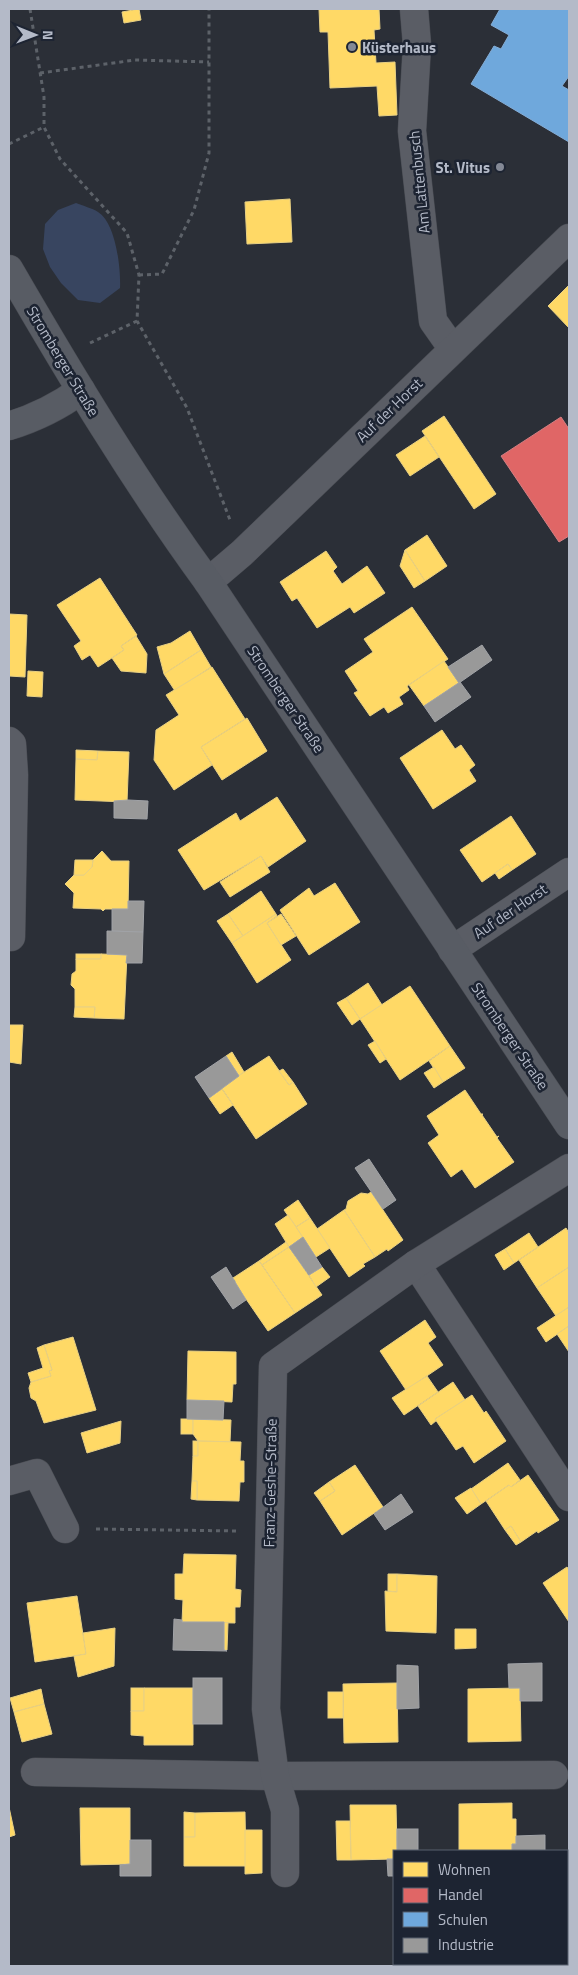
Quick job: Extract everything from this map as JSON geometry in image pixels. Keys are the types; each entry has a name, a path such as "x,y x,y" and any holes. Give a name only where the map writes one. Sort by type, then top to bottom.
{"main road":[{"name":"Stromberger Straße","path":"9,269 61,359 151,502 208,582 569,1125"},
{"path":"9,426 33,418 65,401 80,390"}],"street":[{"name":"Am Lattenbusch","path":"414,9 417,45 412,131 433,320 452,348"},
{"name":"Auf der Horst","path":"208,582 242,552 452,348 569,238"},
{"path":"9,741 12,744 14,775 10,937"},
{"name":"Auf der Horst","path":"452,950 569,872"},
{"name":"Franz-Geshe-Straße","path":"285,1873 285,1810 275,1776 266,1709 273,1366 416,1264 569,1168"},
{"path":"416,1264 569,1496"},
{"path":"9,1481 38,1473 65,1529"},
{"path":"35,1772 275,1776 554,1775"}],"path":[{"path":"30,9 44,97 44,127 60,159 126,233 139,275 137,321 188,408 242,552"},
{"path":"139,275 162,274 194,210 209,153 209,9"},
{"path":"40,73 135,60 209,62"},
{"path":"9,144 44,127"},
{"path":"61,359 137,321"},
{"path":"65,1529 269,1532"}],"water":[{"path":"76,203 98,212 104,218 109,226 116,247 120,270 120,288 100,303 78,300 61,283 50,267 43,249 45,224 58,210"}],"building: Wohnen":[{"path":"139,9 141,20 124,23 122,12"},
{"name":"Küsterhaus","path":"319,9 379,9 380,29 374,30 376,63 395,62 397,115 379,116 377,86 330,88 328,32 320,32"},
{"path":"290,199 292,242 247,244 245,202"},
{"path":"569,285 569,328 548,306"},
{"path":"444,416 496,494 474,509 422,431"},
{"path":"425,436 439,457 410,476 396,455"},
{"path":"427,535 447,566 425,581 405,550"},
{"path":"405,550 425,581 414,588 400,566"},
{"path":"326,551 337,567 333,571 342,584 367,566 385,593 354,613 350,607 317,628 297,598 292,601 280,582"},
{"path":"100,578 137,635 121,646 124,650 98,667 90,655 82,660 74,646 81,641 57,605"},
{"path":"412,607 448,659 407,686 409,690 399,697 403,704 388,713 384,707 370,716 354,693 358,691 345,671 373,652 364,639"},
{"path":"9,614 27,615 25,677 9,676"},
{"path":"190,631 201,650 164,674 157,647 171,643"},
{"path":"136,636 147,654 146,673 121,671 112,658 124,650 121,646"},
{"path":"201,650 211,667 175,691 164,674"},
{"path":"444,661 459,683 424,706 409,685"},
{"path":"212,667 245,719 201,747 212,765 174,790 154,760 156,730 179,715 166,695"},
{"path":"28,671 43,672 42,697 27,696"},
{"path":"247,718 267,751 222,780 201,747"},
{"path":"442,730 455,749 461,745 475,765 469,770 476,781 433,809 400,758"},
{"path":"76,750 98,751 97,760 76,759"},
{"path":"98,751 129,752 127,802 75,800 76,759 97,760"},
{"path":"277,797 306,841 268,867 261,856 204,890 178,850 236,813 240,821"},
{"path":"511,816 536,854 512,870 508,864 482,882 460,850"},
{"path":"102,851 111,861 129,861 128,909 105,909 103,911 101,909 73,908 74,893 65,884 74,875 84,875 92,867 93,860"},
{"path":"261,856 270,872 230,897 220,882"},
{"path":"75,860 93,860 92,867 84,875 74,875"},
{"path":"508,864 512,870 499,879 495,873"},
{"path":"335,883 360,922 309,955 280,910 309,888 314,896"},
{"path":"261,891 276,914 243,936 228,914"},
{"path":"228,914 243,936 232,943 217,921"},
{"path":"276,914 277,916 267,923 291,960 257,983 232,943"},
{"path":"281,914 296,936 281,945 267,923"},
{"path":"76,954 101,954 101,959 76,959"},
{"path":"101,954 127,955 124,1019 94,1018 95,1007 75,1007 75,989 71,985 72,974 76,971 76,959 101,959"},
{"path":"368,983 382,1005 360,1019 346,998"},
{"path":"410,986 450,1046 400,1080 360,1019"},
{"path":"346,998 360,1019 352,1025 337,1003"},
{"path":"75,1007 95,1007 94,1018 74,1017"},
{"path":"9,1025 23,1025 21,1064 9,1062"},
{"path":"375,1041 386,1059 380,1063 368,1045"},
{"path":"450,1046 465,1068 443,1082 429,1061"},
{"path":"232,1052 244,1072 239,1076 226,1056"},
{"path":"269,1056 289,1085 293,1082 307,1104 256,1139 221,1087"},
{"path":"434,1067 443,1082 434,1088 424,1073"},
{"path":"283,1069 293,1082 289,1085 279,1071"},
{"path":"222,1089 233,1105 220,1114 209,1098"},
{"path":"465,1090 497,1137 499,1136 497,1138 514,1162 475,1188 462,1169 451,1177 428,1143 439,1135 427,1116"},
{"path":"371,1192 403,1240 388,1251 387,1249 375,1257 344,1210 348,1201 361,1193 368,1194"},
{"path":"298,1200 310,1218 296,1227 284,1210"},
{"path":"344,1210 375,1257 363,1264 365,1266 349,1277 317,1229"},
{"path":"288,1215 303,1237 289,1247 275,1224"},
{"path":"310,1218 330,1248 316,1257 296,1227"},
{"path":"566,1228 569,1233 569,1267 537,1288 519,1260"},
{"path":"529,1233 538,1247 514,1263 505,1249"},
{"path":"286,1242 289,1247 262,1265 259,1261"},
{"path":"289,1247 322,1295 295,1313 262,1265"},
{"path":"505,1249 514,1263 504,1270 495,1255"},
{"path":"259,1261 295,1313 268,1331 233,1278"},
{"path":"322,1267 330,1277 316,1287 309,1275"},
{"path":"569,1267 569,1307 556,1316 537,1288"},
{"path":"569,1307 569,1326 546,1342 537,1328"},
{"path":"425,1320 436,1337 428,1343 443,1365 406,1390 380,1351"},
{"path":"569,1326 569,1352 557,1334"},
{"path":"73,1337 96,1410 44,1423 36,1401 31,1398 29,1388 31,1382 51,1376 49,1371 52,1370 44,1345"},
{"path":"44,1345 52,1370 49,1371 51,1376 31,1382 28,1373 43,1368 37,1348"},
{"path":"188,1351 236,1352 236,1384 233,1384 232,1402 187,1400"},
{"path":"427,1376 438,1392 404,1415 392,1398"},
{"path":"453,1382 465,1400 435,1419 437,1420 431,1425 418,1406"},
{"path":"472,1395 484,1413 486,1411 506,1441 474,1463 463,1446 456,1450 435,1419"},
{"path":"181,1419 193,1419 193,1434 181,1434"},
{"path":"193,1419 231,1420 230,1442 198,1441 193,1434"},
{"path":"121,1421 120,1443 87,1453 81,1433"},
{"path":"193,1441 198,1441 198,1456 193,1456"},
{"path":"198,1441 241,1442 240,1461 244,1461 244,1482 240,1482 239,1501 197,1500 197,1481 192,1481 193,1456 198,1456"},
{"path":"508,1463 520,1480 511,1487 509,1485 481,1504 471,1489"},
{"path":"355,1465 383,1507 342,1535 320,1501 335,1491 329,1482"},
{"path":"528,1475 559,1520 538,1533 537,1531 521,1542 511,1526 505,1530 486,1501"},
{"path":"192,1481 197,1481 197,1500 191,1499"},
{"path":"329,1482 335,1491 320,1501 314,1493"},
{"path":"471,1488 481,1504 467,1514 455,1498"},
{"path":"511,1526 521,1542 516,1545 505,1530"},
{"path":"184,1554 236,1555 235,1589 241,1590 240,1607 235,1607 235,1623 182,1622 183,1600 175,1599 175,1574 183,1574"},
{"path":"567,1567 569,1570 569,1622 543,1583"},
{"path":"388,1574 397,1574 397,1592 388,1591"},
{"path":"397,1574 437,1576 436,1633 386,1631 385,1591 397,1592"},
{"path":"77,1596 86,1654 35,1662 27,1603"},
{"path":"224,1622 228,1623 227,1650 224,1650"},
{"path":"115,1628 114,1666 78,1677 74,1656 86,1654 83,1633"},
{"path":"455,1629 476,1629 476,1648 455,1649"},
{"path":"397,1683 398,1742 344,1743 343,1684"},
{"path":"131,1688 144,1688 144,1711 131,1711"},
{"path":"144,1688 193,1688 193,1745 144,1745 144,1736 131,1735 131,1711 144,1711"},
{"path":"520,1688 521,1741 468,1742 468,1689"},
{"path":"41,1689 44,1704 14,1712 10,1698"},
{"path":"328,1692 343,1692 343,1718 328,1718"},
{"path":"44,1704 52,1734 22,1742 14,1712"},
{"path":"512,1803 512,1819 516,1819 516,1844 512,1844 512,1850 459,1850 459,1804"},
{"path":"350,1805 396,1805 397,1850 393,1850 393,1859 351,1860"},
{"path":"9,1807 15,1835 9,1837"},
{"path":"80,1808 130,1808 130,1864 81,1865"},
{"path":"184,1812 195,1813 195,1837 184,1837"},
{"path":"245,1812 246,1866 184,1866 184,1837 195,1837 195,1813"},
{"path":"336,1821 350,1821 351,1860 337,1860"},
{"path":"245,1830 262,1830 262,1873 245,1874"}],"building: Handel":[{"path":"561,417 569,429 569,536 559,542 501,456"}],"building: Schulen":[{"path":"500,9 569,9 569,76 562,86 569,90 569,142 471,84 494,46 501,49 509,35 491,25"}],"building: Industrie":[{"path":"482,645 492,660 459,683 448,667"},
{"path":"460,682 471,697 435,722 424,706"},
{"path":"114,801 148,801 147,819 114,818"},
{"path":"128,901 144,901 143,932 112,931 112,909 128,909"},
{"path":"107,931 143,932 142,963 126,963 127,955 107,954"},
{"path":"226,1056 239,1076 209,1098 195,1077"},
{"path":"369,1159 396,1200 383,1209 355,1168"},
{"path":"303,1237 322,1267 309,1275 289,1247"},
{"path":"226,1267 246,1300 233,1309 211,1277"},
{"path":"187,1400 224,1401 223,1420 187,1419"},
{"path":"401,1494 413,1512 385,1530 374,1514"},
{"path":"174,1619 182,1620 182,1622 224,1622 224,1650 227,1651 173,1650"},
{"path":"542,1663 542,1701 520,1701 520,1688 509,1688 508,1664"},
{"path":"397,1665 418,1666 419,1708 397,1709"},
{"path":"193,1678 222,1678 222,1724 193,1724"},
{"path":"397,1829 418,1829 418,1850 397,1850"},
{"path":"545,1835 545,1850 512,1850 512,1844 516,1844 516,1836"},
{"path":"130,1840 151,1840 151,1876 120,1876 120,1865 130,1864"},
{"path":"387,1859 393,1859 393,1876 388,1876"}],"place":[{"name":"Küsterhaus","path":"352,47"},
{"name":"St. Vitus","path":"500,167"}]}
